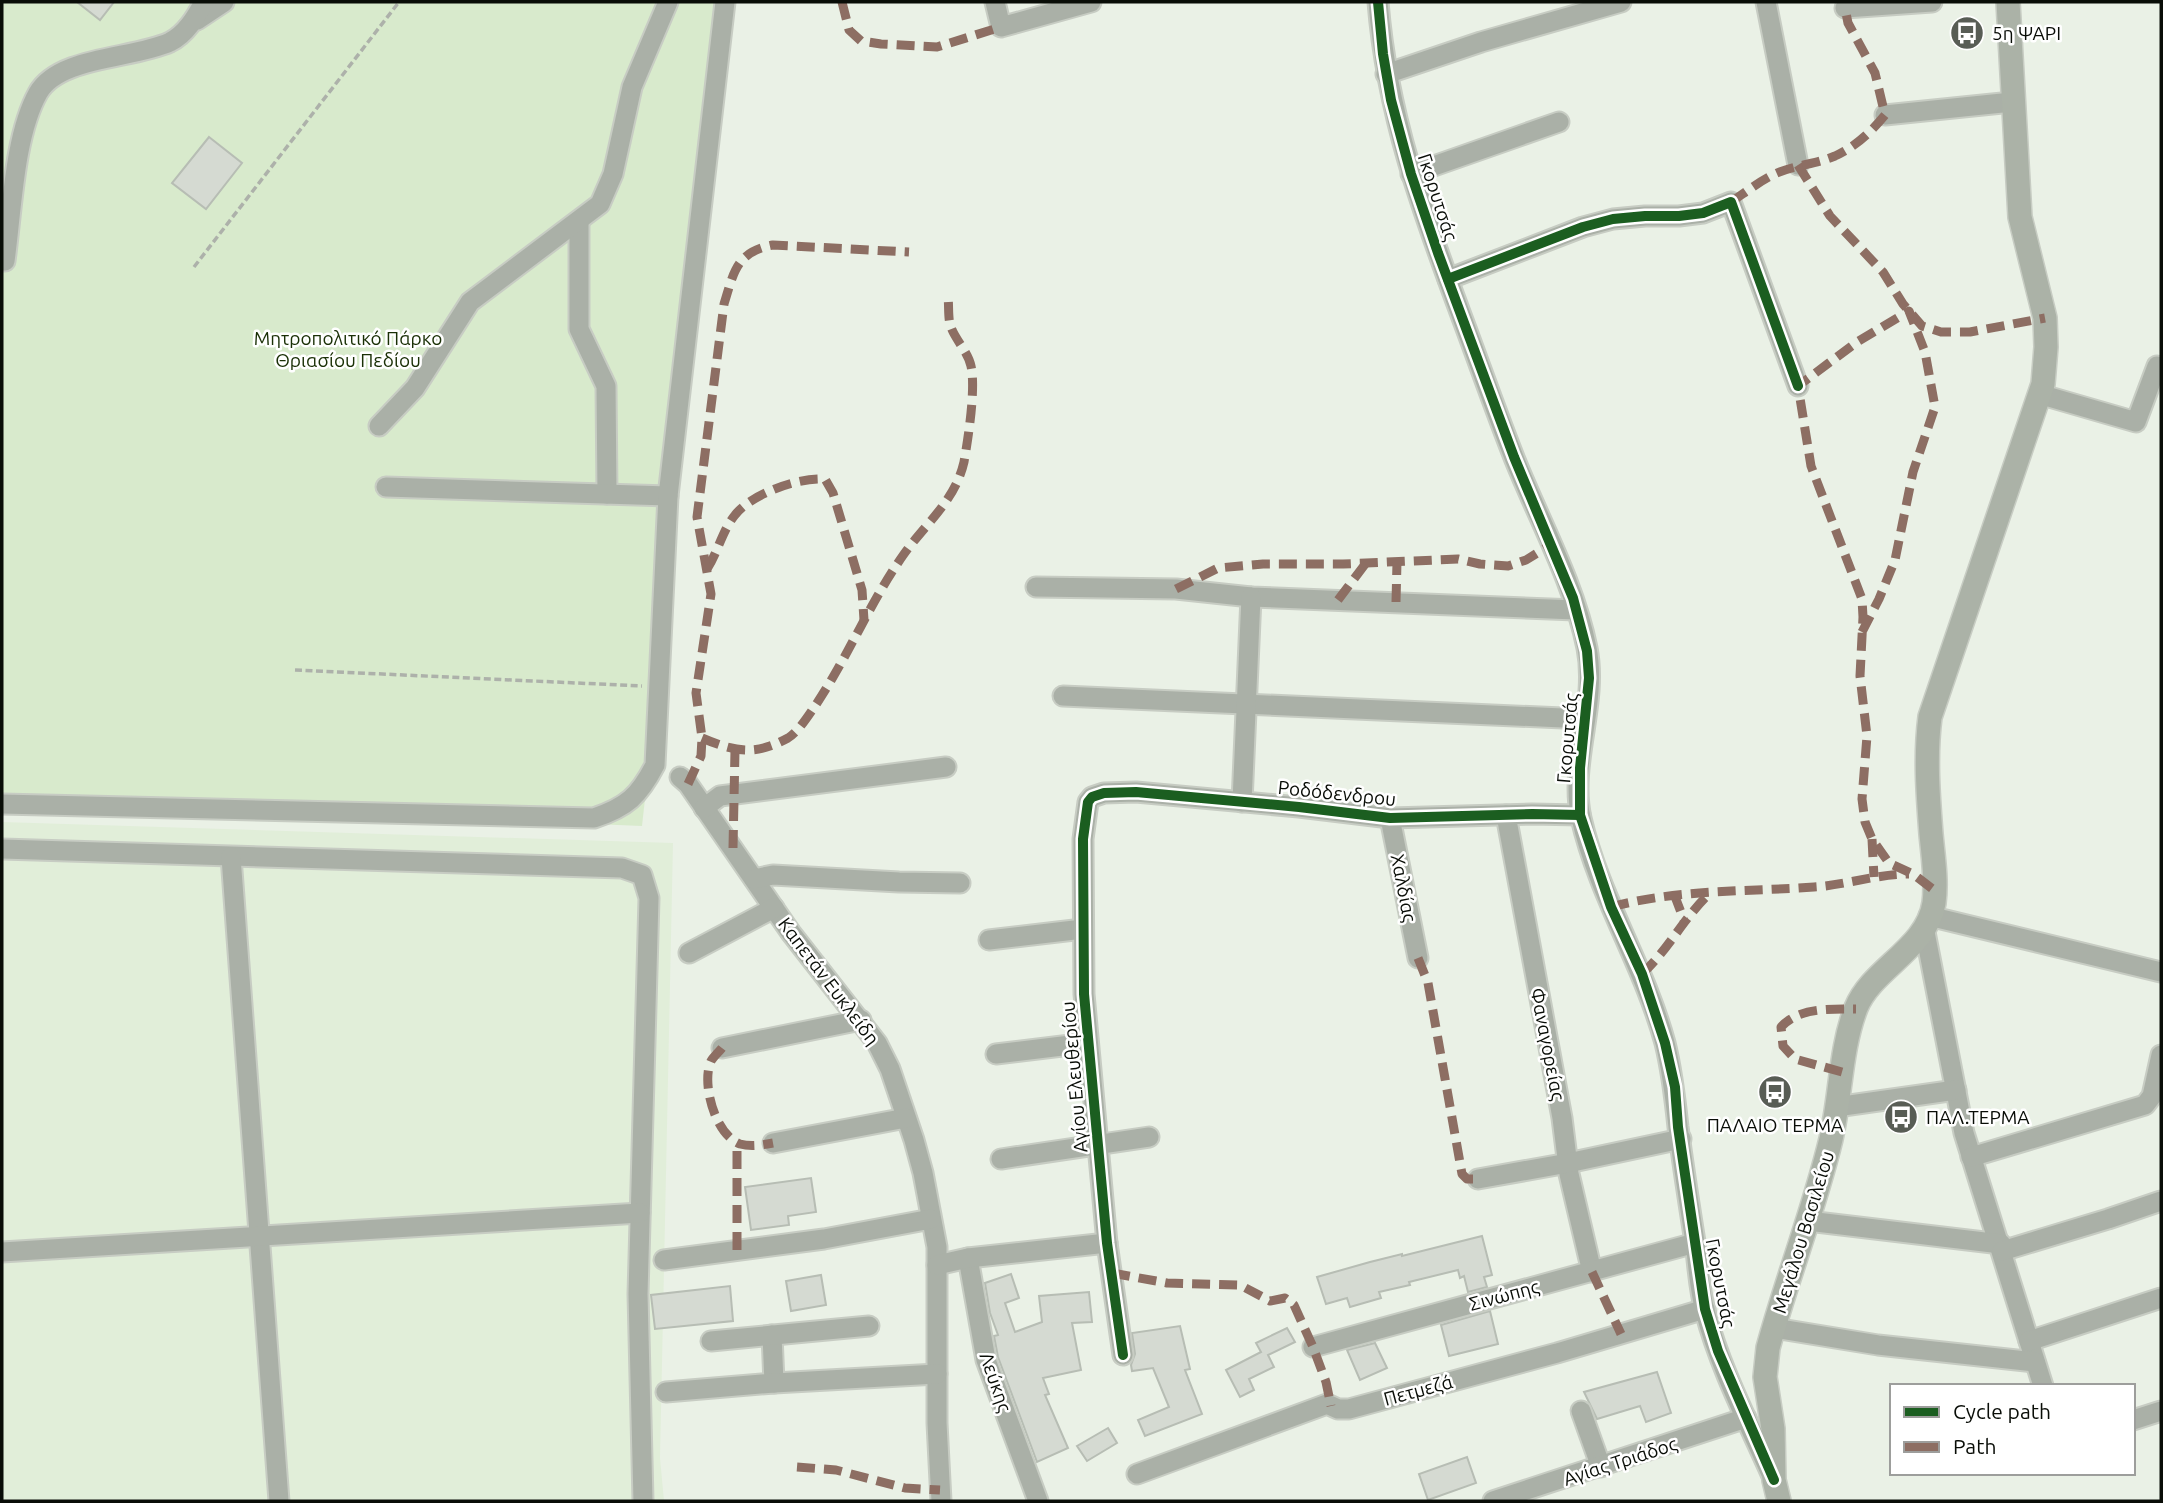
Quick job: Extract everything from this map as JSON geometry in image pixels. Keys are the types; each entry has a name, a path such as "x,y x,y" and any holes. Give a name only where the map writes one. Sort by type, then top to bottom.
{"main road":[{"path":"1926,921 1934,905 1935,874 1927,743 1930,717 2039,394 2045,365 2045,318 2020,217 2007,2"},
{"name":"Μεγάλου Βασιλείου","path":"1776,1491 1773,1429 1765,1377 1768,1348 1832,1136 1848,1040 1856,1009 1862,996 1899,959 1926,921"}],"street":[{"path":"193,22 204,2"},
{"path":"5,261 6,220 23,125 39,90 62,71 171,41 193,22 224,2"},
{"path":"379,426 415,388 470,302 600,204 613,174 632,86 668,2"},
{"path":"2,803 594,818 617,810 634,799 655,765 668,496 725,2"},
{"path":"995,2 1001,27 1065,6 1091,2"},
{"name":"Γκορυτσάς","path":"1378,2 1386,74 1402,144 1448,279 1514,457 1576,610 1587,651 1589,678 1580,768 1580,815 1611,907 1652,1001 1675,1087 1704,1309 1718,1351 1776,1491"},
{"path":"1386,74 1481,42 1620,2"},
{"path":"1766,2 1798,165"},
{"path":"1845,8 1920,2"},
{"path":"1885,115 2012,102"},
{"path":"1412,174 1559,122"},
{"path":"1448,279 1593,224 1613,219 1703,213 1731,202 1798,386"},
{"path":"579,221 579,329 606,386 607,494"},
{"path":"2039,394 2136,422 2157,366 2161,368"},
{"path":"386,487 668,496"},
{"path":"1036,587 1176,589 1251,597 1576,610"},
{"path":"1242,802 1251,597"},
{"path":"1063,696 1586,719"},
{"path":"704,808 720,796 946,767"},
{"name":"Καπετάν Ευκλείδη","path":"680,777 688,784 791,933 861,1020 881,1052 906,1118 923,1173 937,1247 938,1469 941,1501"},
{"name":"Ροδόδενδρου","path":"1092,797 1104,793 1136,792 1390,818 1580,815"},
{"name":"Αγίου Ελευθερίου","path":"1092,797 1088,802 1083,839 1084,994 1107,1243 1123,1354"},
{"name":"Φαναγορείας","path":"1506,815 1568,1163 1592,1272"},
{"name":"Χαλδίας","path":"1390,818 1418,958"},
{"path":"2,849 622,868 642,875 649,898 638,1294 643,1501"},
{"path":"231,857 279,1501"},
{"path":"754,879 774,875 960,883"},
{"path":"689,953 774,908"},
{"path":"2042,1384 1972,1157 1956,1090 1926,921 2161,972"},
{"path":"989,940 1083,929"},
{"path":"722,1048 861,1020"},
{"path":"996,1054 1087,1043"},
{"path":"1972,1157 2157,1099 2161,1055"},
{"path":"1836,1107 1956,1090"},
{"path":"773,1143 906,1118"},
{"path":"1001,1159 1149,1137"},
{"path":"1478,1179 1681,1139"},
{"path":"1808,1221 2001,1247 2108,1219 2161,1201"},
{"path":"2,1252 640,1213"},
{"path":"664,1260 824,1239 931,1219"},
{"path":"937,1265 968,1258 1107,1243"},
{"name":"Σινώπης","path":"1313,1347 1695,1243"},
{"name":"Λεύκης","path":"968,1258 986,1360 1038,1501"},
{"path":"2029,1341 2161,1298"},
{"name":"Πετμεζά","path":"1137,1474 1327,1404 1338,1409 1349,1409 1557,1353 1704,1309"},
{"path":"710,1341 869,1326"},
{"path":"1774,1328 1878,1345 2035,1362"},
{"path":"772,1335 774,1383"},
{"path":"666,1392 937,1374"},
{"path":"1581,1411 1601,1467"},
{"path":"2135,1419 2161,1411"},
{"name":"Αγίας Τριάδος","path":"1493,1501 1746,1418"}],"path":[{"path":"194,267 399,2"},
{"path":"295,670 659,687"}],"shaded area":[{"path":"2,822 673,843 660,1458 664,1501 2,1501"}],"green space":[{"name":"Μητροπολιτικό Πάρκο Θριασίου Πεδίου","path":"2,2 734,2 642,826 2,800"}],"building":[{"path":"77,2 114,2 100,20"},
{"path":"209,137 242,163 206,209 172,183"},
{"path":"811,1178 816,1212 788,1216 789,1225 751,1230 745,1187"},
{"path":"1482,1236 1492,1275 1484,1277 1487,1287 1468,1292 1464,1276 1460,1278 1458,1270 1379,1292 1381,1298 1350,1307 1347,1298 1326,1304 1317,1277"},
{"path":"1011,1274 1019,1298 1005,1303 1015,1332 1042,1322 1039,1296 1089,1292 1092,1322 1072,1323 1081,1370 1043,1378 1049,1394 1045,1395 1068,1448 1037,1462 998,1357 994,1336 998,1335 990,1313 985,1283"},
{"path":"821,1275 826,1305 791,1311 786,1281"},
{"path":"730,1286 733,1321 655,1329 651,1295"},
{"path":"1490,1311 1498,1344 1449,1356 1441,1325"},
{"path":"1180,1326 1190,1369 1185,1370 1202,1414 1145,1436 1138,1420 1169,1407 1153,1368 1132,1371 1135,1354 1132,1333"},
{"path":"1287,1328 1295,1342 1268,1355 1274,1367 1249,1379 1254,1390 1240,1397 1226,1370 1261,1352 1256,1343"},
{"path":"1375,1343 1387,1368 1360,1380 1347,1350"},
{"path":"1657,1372 1671,1413 1646,1422 1640,1406 1597,1419 1584,1392"},
{"path":"1108,1428 1117,1443 1087,1461 1077,1446"},
{"path":"1467,1457 1476,1483 1428,1500 1419,1474"}],"marked path":[{"path":"842,2 849,30 861,41 937,47 1001,27"},
{"path":"1731,202 1777,173 1828,159 1842,152 1862,138 1885,115 1875,73 1848,23 1845,8"},
{"path":"1798,165 1830,216 1883,272 1903,304 1922,326 1941,332 1970,332 2045,318"},
{"path":"688,784 701,756 702,738 696,693 711,594 697,517 724,304 734,273 744,258 761,248 773,245 909,252"},
{"path":"702,738 735,749 755,750 776,744 795,732 827,687 892,572 954,488 966,452 973,387 971,366 950,324 948,297"},
{"path":"1862,632 1879,599 1895,560 1913,472 1935,407 1925,352 1909,311 1857,342 1798,386 1811,466 1862,599 1860,676 1867,736 1862,799 1865,822 1872,839 1889,863 1913,874 1934,890"},
{"path":"707,569 727,528 742,507 776,488 802,481 825,479 833,493 862,590 864,620"},
{"path":"1176,589 1218,568 1263,564 1458,559 1508,566 1526,560 1550,545"},
{"path":"1396,602 1397,562"},
{"path":"1338,600 1366,563"},
{"path":"733,848 735,750"},
{"path":"1872,839 1874,877"},
{"path":"1611,907 1686,894 1814,887 1909,874"},
{"path":"1642,974 1711,892"},
{"path":"1674,894 1684,920"},
{"path":"1418,958 1428,983 1462,1174 1467,1179 1478,1179"},
{"path":"1842,1072 1795,1059 1783,1046 1781,1027 1788,1020 1806,1013 1826,1009 1856,1009"},
{"path":"722,1048 711,1061 708,1071 709,1095 717,1120 731,1139 740,1144 752,1146 773,1143"},
{"path":"737,1143 737,1250"},
{"path":"1592,1272 1621,1334"},
{"path":"1112,1273 1167,1283 1240,1285 1270,1301 1285,1298 1294,1305 1313,1347 1326,1382 1331,1406"},
{"path":"797,1467 836,1470 905,1488 940,1490"}],"cycle path":[{"path":"1378,2 1391,100 1411,174 1514,457 1573,598 1587,651 1589,678 1580,768 1580,815 1611,907 1642,974 1665,1043 1675,1087 1678,1127 1705,1309 1718,1351 1774,1480"},
{"path":"1448,279 1583,227 1613,219 1703,213 1731,202 1798,386"},
{"path":"1123,1355 1107,1243 1084,994 1083,839 1088,802 1092,797 1104,793 1136,792 1390,818 1580,815"}],"place":[{"name":"5η ΨΑΡΙ","path":"1967,33"},
{"name":"ΠΑΛΑΙΟ ΤΕΡΜΑ","path":"1775,1092"},
{"name":"ΠΑΛ.ΤΕΡΜΑ","path":"1901,1117"}]}
